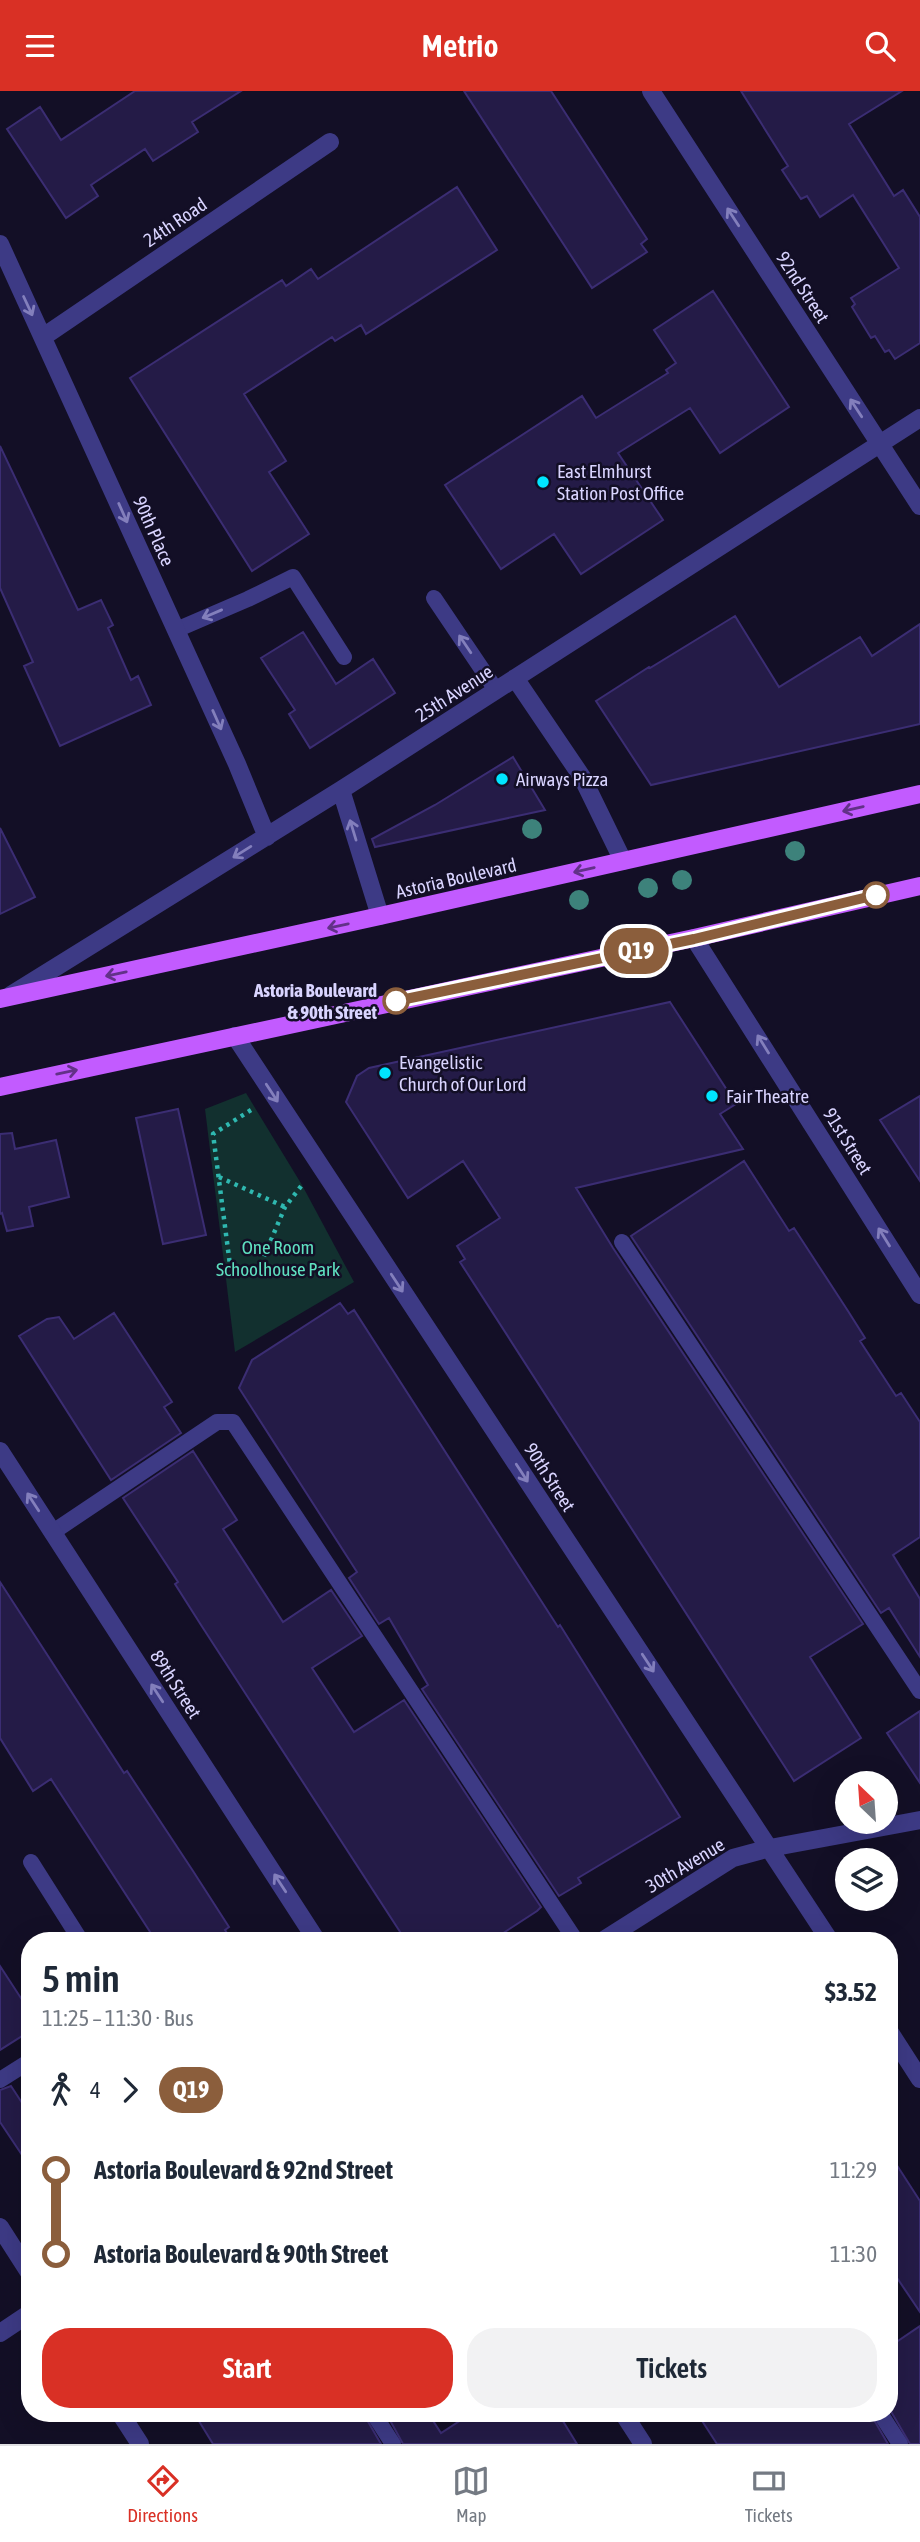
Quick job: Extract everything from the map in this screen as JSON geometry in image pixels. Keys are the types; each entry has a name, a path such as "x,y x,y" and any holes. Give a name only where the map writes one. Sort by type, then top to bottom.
{"main road":[{"name":"Astoria Boulevard","path":"4,998 920,794"},
{"path":"0,1087 694,939 920,885"}],"street":[{"name":"92nd Street","path":"651,91 920,506"},
{"name":"24th Road","path":"43,337 330,142"},
{"name":"90th Place","path":"0,244 267,837"},
{"name":"25th Avenue","path":"4,998 267,837 920,418"},
{"path":"515,678 582,777 623,861"},
{"path":"341,790 380,916"},
{"name":"91st Street","path":"694,939 920,1295"},
{"name":"90th Street","path":"235,1035 824,1932"},
{"name":"89th Street","path":"0,1451 311,1932"},
{"name":"30th Avenue","path":"616,1932 733,1858 770,1848 920,1820"},
{"path":"898,2045 920,2079"},
{"path":"0,2227 21,2259"},
{"path":"0,2333 21,2319"},
{"path":"126,2422 140,2444"},
{"path":"629,2422 643,2444"}],"lane":[{"path":"176,630 293,577 344,657"},
{"path":"434,598 496,690"},
{"path":"622,1242 920,1691"},
{"path":"53,1532 217,1422 233,1422 570,1932"},
{"path":"31,1862 75,1932"},
{"path":"0,2080 21,2067"},
{"path":"379,2422 393,2444"},
{"path":"886,2422 900,2444"}],"path":[{"path":"252,1110 213,1134 230,1265 244,1273 260,1266 285,1207 302,1185"},
{"path":"219,1177 285,1207"}],"green space":[{"name":"One Room Schoolhouse Park","path":"246,1093 302,1185 354,1282 235,1352 205,1109"}],"building":[{"path":"135,91 241,91 192,122 198,132 153,161 145,149 91,185 98,196 66,218 7,129 40,107 61,140"},
{"path":"464,91 551,91 647,239 641,244 647,252 592,288"},
{"path":"741,91 902,91 849,124 894,196 903,190 920,217 920,343 895,359 889,350 885,352 875,336 871,338 852,307 855,304 851,298 899,268 853,195 820,217 807,196 801,199 782,170 788,166"},
{"path":"457,187 497,250 366,334 361,325 335,341 332,337 244,394 286,461 269,472 309,534 252,571 130,378 282,280 286,286 311,269 318,279"},
{"path":"713,291 789,407 720,453 690,408 618,453 663,520 581,574 554,534 501,569 445,485 582,396 596,418 668,373 666,370 676,363 654,330"},
{"path":"0,446 78,610 101,600 113,625 108,628 131,680 138,676 151,705 60,746 24,666 33,662 0,588"},
{"path":"735,616 779,687 860,637 872,656 920,624 920,724 651,785 596,701"},
{"path":"303,632 336,684 373,659 395,693 310,748 289,714 295,710 261,658"},
{"name":"Airways Pizza","path":"513,757 545,810 375,847 372,839 435,805"},
{"path":"0,828 35,897 0,914"},
{"path":"670,1002 736,1104 720,1114 743,1149 576,1188 863,1624 810,1657 861,1738 794,1781 460,1262 465,1259 457,1246 500,1218 463,1161 408,1198 346,1102 357,1076 369,1068"},
{"path":"920,1096 920,1181 880,1120"},
{"path":"178,1109 206,1235 163,1244 136,1118"},
{"path":"12,1133 15,1149 56,1140 69,1197 29,1207 33,1226 7,1231 2,1213 0,1214 0,1134"},
{"path":"744,1161 789,1231 794,1228 848,1311 865,1338 860,1341 896,1396 901,1393 920,1422 920,1537 893,1555 920,1599 920,1657 889,1608 881,1613 631,1236"},
{"path":"340,1303 348,1314 354,1310 558,1627 560,1625 680,1817 578,1878 581,1883 559,1896 422,1689 428,1685 389,1618 379,1624 349,1578 357,1572 239,1388 252,1360"},
{"path":"114,1313 172,1402 164,1407 181,1433 111,1480 19,1336 47,1319 59,1317 74,1339"},
{"path":"193,1451 237,1520 223,1529 283,1622 331,1590 362,1636 312,1668 354,1732 404,1700 541,1907 505,1932 400,1932 201,1625 175,1584 178,1582 123,1498"},
{"path":"0,1582 124,1773 127,1771 193,1871 229,1927 226,1932 150,1932 51,1779 33,1791 0,1738"},
{"path":"920,1711 920,1783 887,1733"},
{"path":"0,1966 21,1998 21,2037 0,2050"},
{"path":"11,2086 21,2101 21,2154 0,2122 0,2090"},
{"path":"898,2167 920,2201 920,2312 898,2279"},
{"path":"920,2326 920,2444 910,2444 897,2422 898,2341"},
{"path":"200,2422 368,2422 381,2444 213,2444"},
{"path":"391,2422 434,2422 441,2433 458,2422 564,2422 577,2444 403,2444"},
{"path":"703,2422 875,2422 888,2444 717,2444"}],"bus line":[{"name":"Q19","path":"396,1001 694,939 876,895"}],"place":[{"name":"East Elmhurst Station Post Office","path":"543,482"},
{"name":"Airways Pizza","path":"502,779"},
{"name":"Astoria Boulevard & 90th Street","path":"396,1001"},
{"name":"Evangelistic Church of Our Lord","path":"385,1073"},
{"name":"Fair Theatre","path":"712,1096"}]}
